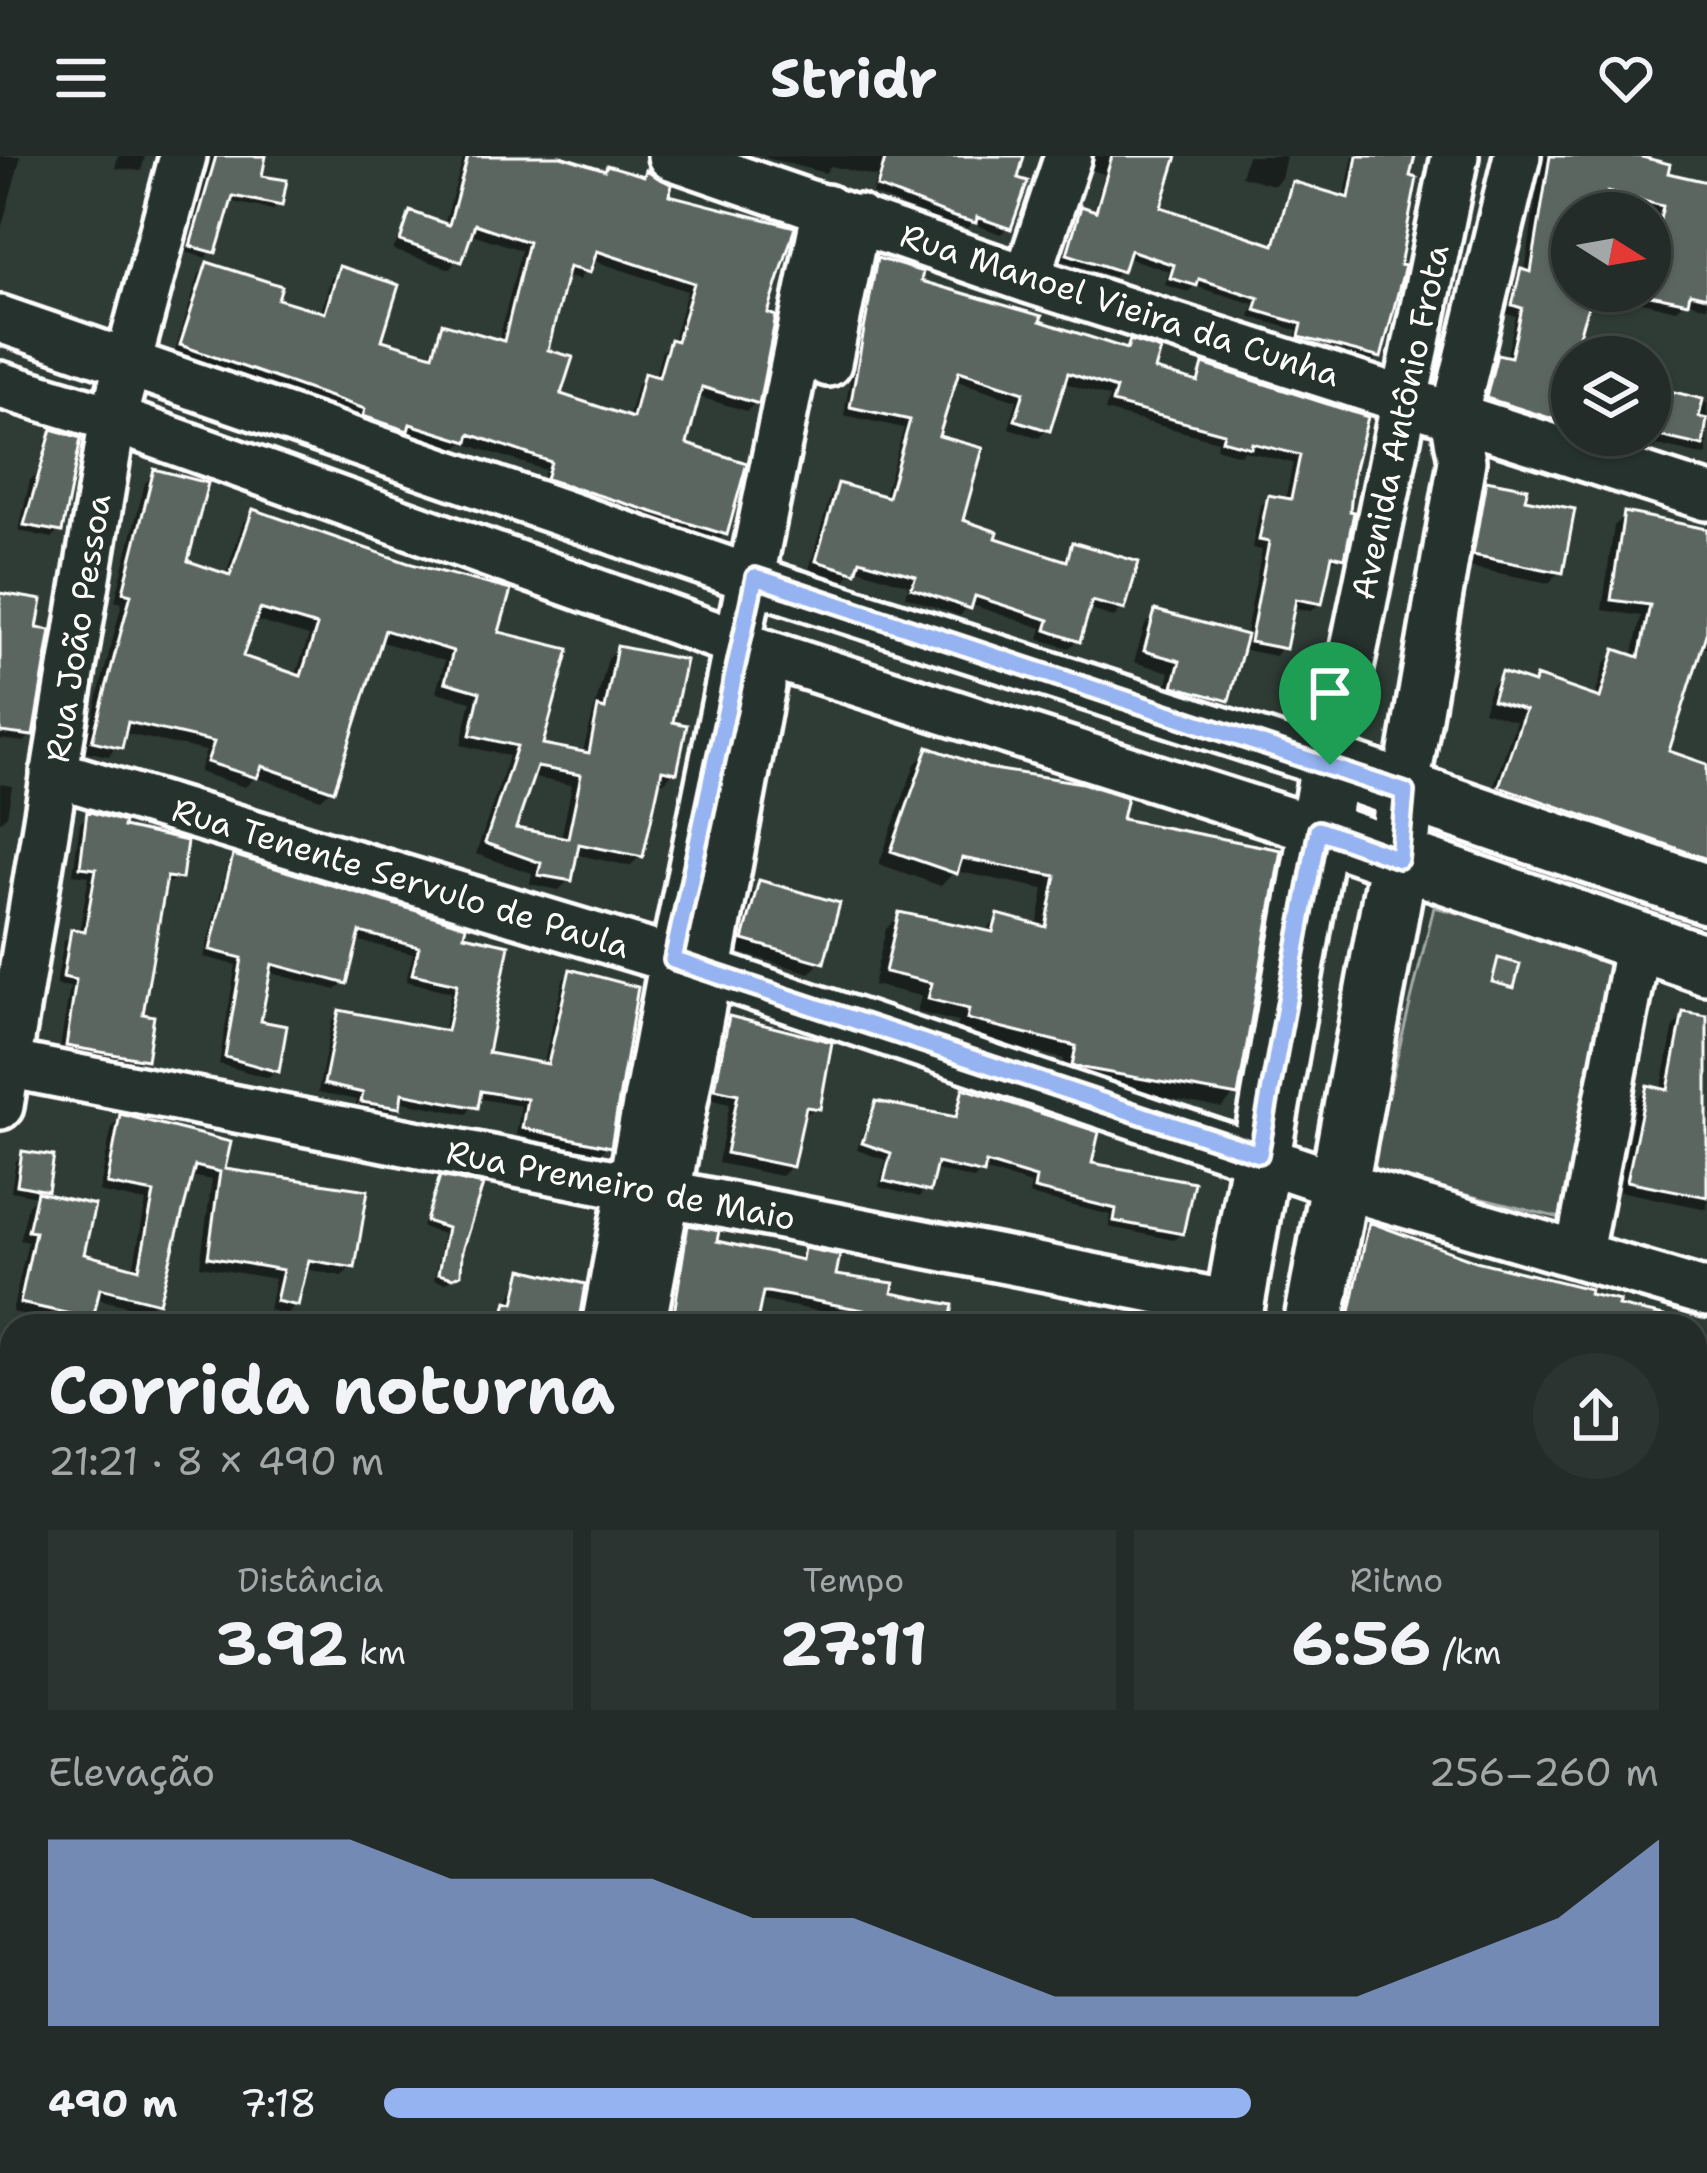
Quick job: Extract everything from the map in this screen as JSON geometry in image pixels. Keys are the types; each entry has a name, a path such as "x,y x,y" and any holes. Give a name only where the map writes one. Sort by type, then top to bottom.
{"main road":[{"path":"1330,765 1707,895"},
{"name":"Avenida Antônio Frota","path":"1233,1314 1330,765"},
{"name":"Avenida Antônio Frota","path":"1315,1314 1399,859 1405,792"},
{"path":"1318,830 1707,965"}],"street":[{"name":"Rua João Pessoa","path":"3,1085 112,419 183,156"},
{"name":"Rua Manoel Vieira da Cunha","path":"671,156 1028,279 1707,496"},
{"path":"1028,279 1068,156"},
{"name":"Avenida Antônio Frota","path":"1330,765 1455,156"},
{"name":"Avenida Antônio Frota","path":"1405,792 1462,461 1454,418 1517,156"},
{"path":"609,1314 647,1190 842,213"},
{"path":"0,320 128,359 768,583 1330,765"},
{"path":"0,385 112,419 754,649 1318,830"},
{"name":"Rua Tenente Servulo de Paula","path":"54,773 690,965 1340,1185 1707,1293"},
{"path":"1579,1252 1638,943"},
{"name":"Rua Premeiro de Maio","path":"3,1085 647,1190 1224,1314"},
{"path":"642,1314 647,1190"}],"shaded area":[{"path":"1434,907 1625,954 1560,1218 1369,1171"}],"building":[{"path":"216,156 266,156 262,176 287,180 282,206 233,196 216,253 190,246"},
{"path":"468,156 561,156 605,170 607,165 644,176 646,170 672,185 669,195 795,227 768,313 776,316 759,404 702,387 687,444 747,463 727,535 546,479 551,462 470,434 468,442 410,424 408,431 363,416 365,409 180,345 207,262 282,286 278,299 325,313 339,266 399,285 382,340 433,355 442,323 504,341 528,242 475,224 462,262 400,241 410,211 449,225","holes":["597,251 694,283 677,341 670,339 659,377 644,373 633,418 561,394 573,357 548,350 569,267 590,273"]},
{"path":"886,156 1024,156 1018,178 1028,181 1011,229 977,217 976,223 954,217 877,187"},
{"path":"1112,156 1177,156 1161,207 1274,245 1292,181 1349,198 1357,156 1415,156 1410,176 1417,178 1400,265 1405,266 1381,358 1299,337 1302,324 1255,310 1259,298 1199,279 1197,286 1170,278 1174,265 1130,250 1123,272 1067,254 1081,206 1096,211"},
{"path":"1550,156 1638,156 1670,164 1668,173 1707,182 1707,297 1690,293 1688,303 1671,299 1671,192 1551,192 1551,312 1586,312 1579,336 1551,336 1551,418 1486,398 1497,354 1511,357 1522,308 1512,305 1521,269 1531,272"},
{"path":"877,258 923,272 921,281 1042,316 1040,321 1127,349 1130,340 1161,350 1155,370 1198,382 1203,364 1368,417 1354,472 1350,511 1354,512 1345,558 1332,555 1322,604 1296,599 1286,649 1250,642 1269,542 1259,540 1268,495 1291,499 1300,455 1222,440 1224,433 1112,403 1116,389 1068,373 1050,431 1015,420 1024,392 959,371 939,436 983,448 963,520 998,532 996,538 1067,561 1072,542 1139,562 1125,610 1092,601 1080,642 1046,630 1049,620 975,596 971,609 911,588 916,576 860,560 856,573 816,561 838,483 888,497 910,420 850,407"},
{"path":"1671,391 1703,399 1699,417 1707,419 1703,446 1671,439"},
{"path":"52,429 81,438 62,532 24,525"},
{"path":"154,469 208,483 188,561 230,575 253,509 408,563 511,590 499,632 569,649 543,744 589,753 598,707 605,709 617,646 686,660 673,722 687,725 677,773 662,770 643,857 579,844 572,881 538,875 541,863 485,843 517,746 470,735 480,692 445,682 453,651 385,630 334,791 262,766 257,778 207,762 214,742 128,722 122,748 92,741 131,594 123,592","holes":["260,609 317,626 301,676 243,656","537,767 581,775 568,838 516,828"]},
{"path":"1486,480 1528,488 1525,499 1575,509 1563,573 1473,555"},
{"path":"1624,512 1707,529 1707,631 1669,751 1707,764 1707,859 1499,786 1525,710 1492,700 1501,672 1534,683 1536,676 1600,698 1615,649 1639,657 1650,605 1611,600"},
{"path":"0,593 42,600 37,628 51,630 33,736 0,732"},
{"path":"1155,610 1247,635 1229,701 1173,686 1180,661 1144,651"},
{"path":"928,747 987,768 1082,783 1127,797 1122,819 1281,850 1238,1096 1072,1066 1076,1046 967,1019 969,1009 928,999 932,983 885,972 899,912 993,932 998,914 1046,927 1056,876 962,858 957,874 891,851"},
{"path":"87,811 124,822 123,827 187,841 182,879 167,877 143,1014 154,1016 147,1060 66,1046 76,980 63,977 71,929 85,931 96,869 80,867"},
{"path":"233,855 466,926 464,935 509,945 488,1053 548,1064 570,969 638,987 611,1147 522,1128 527,1099 481,1091 478,1108 402,1093 400,1108 361,1102 363,1093 324,1084 339,1010 447,1031 457,984 412,974 419,947 360,932 347,984 272,964 261,1021 287,1026 279,1072 225,1057 242,958 210,950"},
{"path":"759,880 840,903 824,963 743,940"},
{"path":"1498,958 1520,964 1514,988 1492,982"},
{"path":"1683,1012 1707,1016 1707,1197 1627,1181 1647,1085 1668,1090"},
{"path":"729,1016 832,1042 820,1109 806,1107 793,1167 726,1153 738,1094 715,1089"},
{"path":"963,1088 1099,1132 1092,1163 1194,1182 1183,1234 1114,1221 1116,1209 1034,1189 1036,1178 986,1163 984,1174 937,1163 930,1192 884,1181 891,1153 862,1143 876,1101 956,1117"},
{"path":"120,1114 231,1142 225,1169 368,1190 355,1268 309,1260 298,1306 276,1301 283,1270 208,1257 220,1172 195,1166 159,1303 100,1288 94,1314 20,1303 35,1232 28,1231 37,1192 95,1205 84,1254 139,1269 154,1193 107,1184"},
{"path":"22,1151 54,1156 48,1191 17,1185"},
{"path":"440,1176 483,1185 462,1251 461,1274 453,1278 438,1274 447,1228 426,1221"},
{"path":"1369,1222 1476,1261 1590,1289 1589,1294 1620,1301 1618,1306 1655,1314 1350,1314"},
{"path":"688,1225 719,1231 717,1241 802,1260 804,1248 840,1255 836,1275 894,1283 892,1293 953,1305 951,1314 862,1314 863,1310 763,1292 758,1314 674,1314"},
{"path":"522,1269 585,1284 580,1314 504,1314 507,1301 514,1303"}],"route":[{"path":"755,577 1330,765 1405,792 1399,859 1318,830 1259,1154 673,960 755,577"}]}
